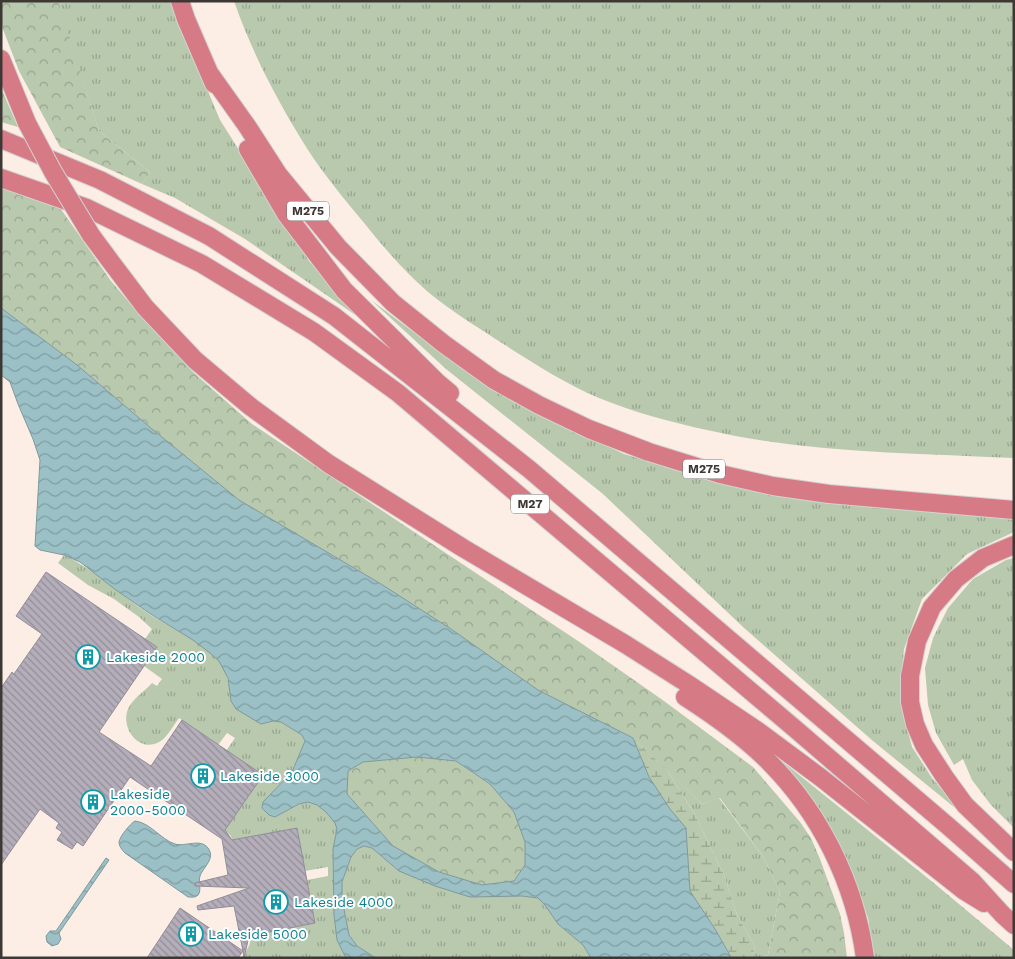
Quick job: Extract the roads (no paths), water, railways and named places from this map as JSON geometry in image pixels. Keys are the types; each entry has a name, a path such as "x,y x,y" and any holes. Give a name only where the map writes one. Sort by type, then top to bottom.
{"highway":[{"name":"M275","path":"180,1 210,74 278,174 338,247 386,296 444,344 494,380 539,405 589,429 649,452 720,474 773,486 829,494 1014,510"},
{"path":"1,59 28,122 53,172 91,235 146,307 195,360 251,407 329,464 462,548 626,644 758,731 964,890 1008,920"},
{"path":"210,74 248,149 286,214 344,290 438,382 482,421 529,469"},
{"name":"M27","path":"1,139 100,180 209,236 334,316 529,469 1014,884"},
{"name":"M27","path":"1,178 87,208 202,264 314,332 398,393 942,855 972,881 1008,920"},
{"path":"1014,545 983,558 956,579 932,607 917,641 910,676 910,702 913,717 924,745 965,805 1014,852"},
{"path":"564,609 586,630 729,728 758,752 781,775 808,809 837,860 853,902 865,958"}],"water":[{"path":"1,308 77,365 239,500 381,584 451,629 538,690 633,738 649,777 670,809 686,828 690,891 731,957 591,958 583,945 558,924 538,898 522,896 470,897 435,886 399,871 372,848 364,846 357,849 351,857 342,882 342,899 349,935 357,946 376,958 346,958 337,940 334,915 333,849 337,829 335,823 317,805 308,802 299,804 275,817 269,815 262,808 263,802 292,772 305,741 302,735 281,722 273,721 261,724 236,709 231,701 228,678 219,661 210,653 116,590 80,562 64,555 40,550 35,546 40,460 10,382 1,375","holes":["417,757 456,761 490,784 514,812 525,842 525,865 514,881 482,885 439,872 393,846 347,794 348,771 363,762"]},
{"path":"135,821 141,822 175,844 197,843 208,848 211,856 200,876 200,891 197,896 188,897 123,851 119,842 120,839"},
{"path":"106,858 109,860 59,933 61,939 58,944 52,946 47,942 46,936 50,931 56,931"}],"place":[{"name":"Lakeside 2000","path":"88,657"},
{"name":"Lakeside 3000","path":"203,776"},
{"name":"Lakeside 2000-5000","path":"93,802"},
{"name":"Lakeside 4000","path":"276,902"},
{"name":"Lakeside 5000","path":"191,934"}]}
